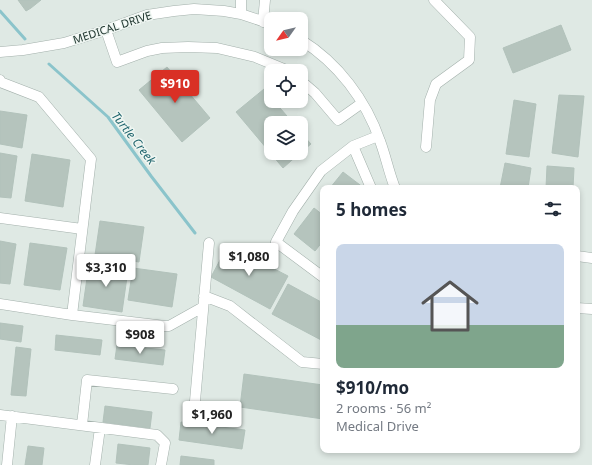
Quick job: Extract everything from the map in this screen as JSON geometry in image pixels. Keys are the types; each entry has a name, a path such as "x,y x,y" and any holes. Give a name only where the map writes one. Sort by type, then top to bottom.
{"street":[{"path":"241,0 241,14"},
{"path":"265,0 266,12"},
{"path":"426,147 430,100 436,84 469,60 470,37 434,0"},
{"name":"MEDICAL DRIVE","path":"0,52 23,50 64,43 147,15 174,10 210,10 241,14 264,22"},
{"path":"106,30 117,62 147,51 162,48 188,47 216,48 255,57 273,64"},
{"path":"308,44 329,61 342,75 366,109 378,136 394,185"},
{"path":"0,80 0,82 39,96 91,159 72,315"},
{"path":"308,87 338,120 362,103"},
{"path":"320,275 276,242 293,211 321,171 353,146 378,136"},
{"path":"353,146 370,185"},
{"path":"0,218 82,229"},
{"path":"195,401 209,243"},
{"path":"580,256 592,258"},
{"path":"0,304 72,315 169,326 204,301 230,306 302,362 320,364"},
{"path":"580,308 592,309"},
{"path":"82,425 87,380 173,389"},
{"path":"0,415 157,435 165,443 161,465"},
{"path":"7,465 12,416"},
{"path":"95,465 100,428"}],"building":[{"path":"18,0 41,0 26,11"},
{"path":"561,25 571,50 513,73 503,48"},
{"path":"167,67 210,118 182,142 139,90"},
{"path":"264,89 264,108 280,108 287,116 264,116 264,145 236,112"},
{"path":"559,95 584,96 578,157 552,153"},
{"path":"514,100 536,104 529,157 506,154"},
{"path":"0,111 27,115 22,148 0,144"},
{"path":"0,153 17,156 11,198 0,197"},
{"path":"32,154 70,160 63,207 25,201"},
{"path":"276,160 292,160 283,168"},
{"path":"505,163 531,168 528,185 501,185"},
{"path":"547,166 574,168 573,185 546,185"},
{"path":"343,172 360,185 332,185"},
{"path":"314,208 320,213 320,245 315,251 294,234"},
{"path":"100,221 144,227 139,262 95,255"},
{"path":"0,241 16,244 10,284 0,283"},
{"path":"30,243 67,248 60,290 24,285"},
{"path":"228,245 288,276 270,309 211,277"},
{"path":"89,264 128,270 122,312 83,306"},
{"path":"133,268 177,274 172,307 128,300"},
{"path":"288,284 320,301 320,339 272,314"},
{"path":"0,323 23,326 21,342 0,339"},
{"path":"56,335 102,340 100,355 55,350"},
{"path":"117,345 165,350 163,365 115,359"},
{"path":"16,347 31,349 26,396 11,395"},
{"path":"244,374 320,385 320,419 240,407"},
{"path":"105,406 152,412 150,428 103,422"},
{"path":"181,422 245,430 242,449 179,440"},
{"path":"118,444 150,448 148,465 116,463"},
{"path":"28,446 44,448 42,465 25,465"},
{"path":"181,456 214,460 214,465 180,465"}],"waterway":[{"name":"Turtle Creek","path":"0,11 25,39"},
{"name":"Turtle Creek","path":"49,64 108,117 195,233"}]}
